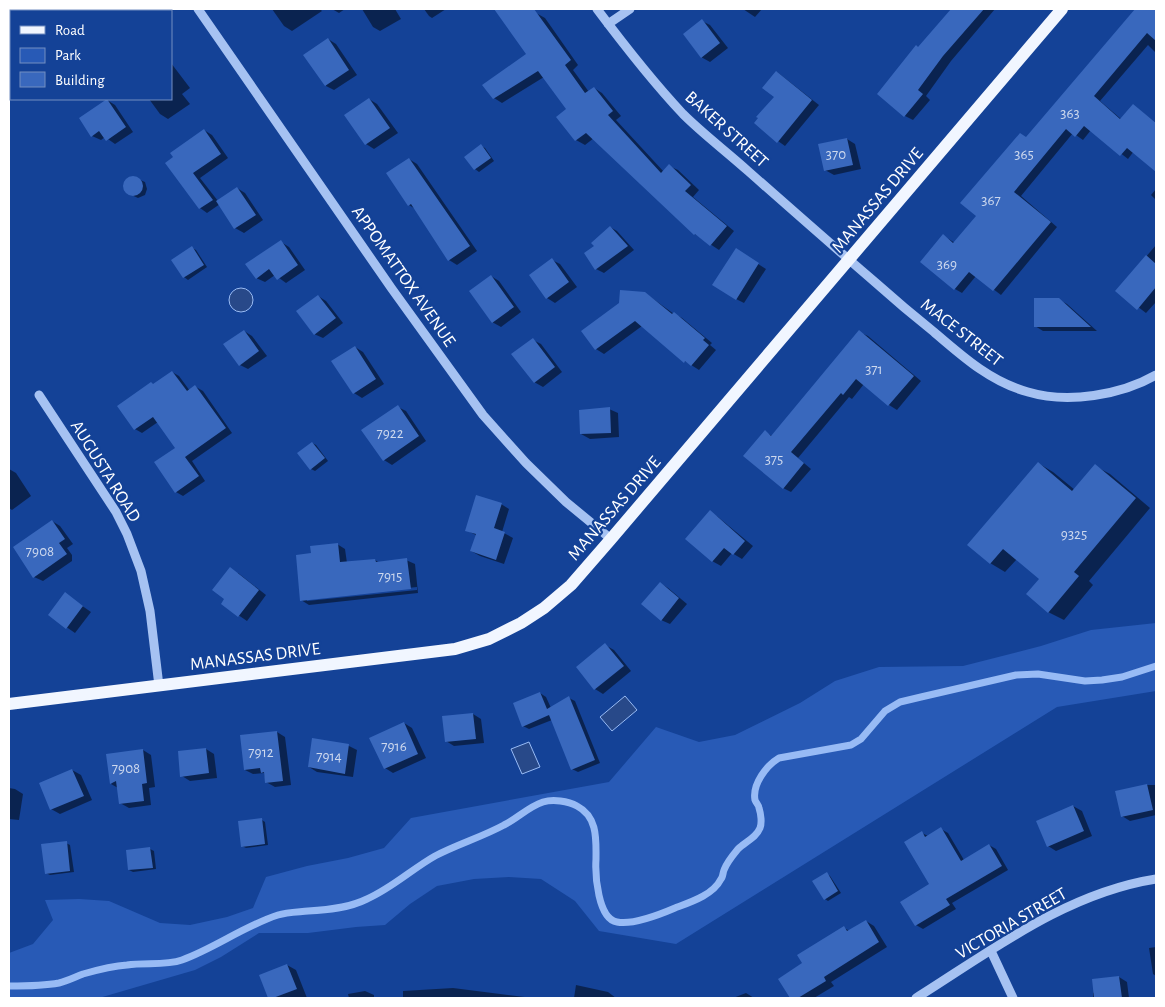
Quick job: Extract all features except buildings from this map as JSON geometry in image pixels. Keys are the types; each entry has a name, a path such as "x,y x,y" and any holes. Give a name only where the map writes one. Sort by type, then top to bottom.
{"main road":[{"name":"MANASSAS DRIVE","path":"9,704 455,649 489,639 521,623 544,608 571,585 1062,9"}],"street":[{"name":"APPOMATTOX AVENUE","path":"198,9 392,289 483,415 526,464 566,502 610,539"},
{"name":"BAKER STREET","path":"597,9 647,74 685,115 849,260"},
{"path":"608,24 630,9"},
{"name":"MACE STREET","path":"849,260 960,355 988,375 1009,385 1044,396 1075,396 1101,394 1125,389 1156,375"},
{"name":"AUGUSTA ROAD","path":"39,395 116,512 127,534 141,572 150,610 159,686"},
{"name":"VICTORIA STREET","path":"916,998 1049,916 1090,898 1156,879"},
{"path":"991,951 1012,998"}],"green space":[{"path":"1156,623 1156,691 1057,707 676,944 599,931 575,901 541,879 509,877 474,879 437,886 410,904 385,925 308,933 259,933 221,957 195,970 99,998 9,998 9,953 33,944 53,920 45,900 79,899 109,901 160,923 190,925 227,917 253,908 266,877 384,848 411,818 609,782 656,727 699,742 735,735 800,703 835,681 879,667 963,666 1041,646 1091,630"}],"shaded area":[{"path":"241,288 246,289 252,295 252,305 246,311 241,312 236,311 230,305 229,300 230,295 236,289"},
{"path":"625,696 637,710 612,731 600,717"},
{"path":"529,742 540,767 522,774 511,749"}],"waterway":[{"path":"9,986 59,983 110,967 175,962 194,955 253,925 278,915 353,905 385,889 435,856 496,829 547,801 573,804 589,816 596,837 596,875 599,895 602,905 611,919 623,923 646,918 707,894 717,885 732,856 756,835 760,828 759,806 755,800 756,788 765,770 779,758 851,745 861,739 885,711 900,702 1016,675 1038,674 1085,681 1102,680 1122,677 1156,666"}]}
